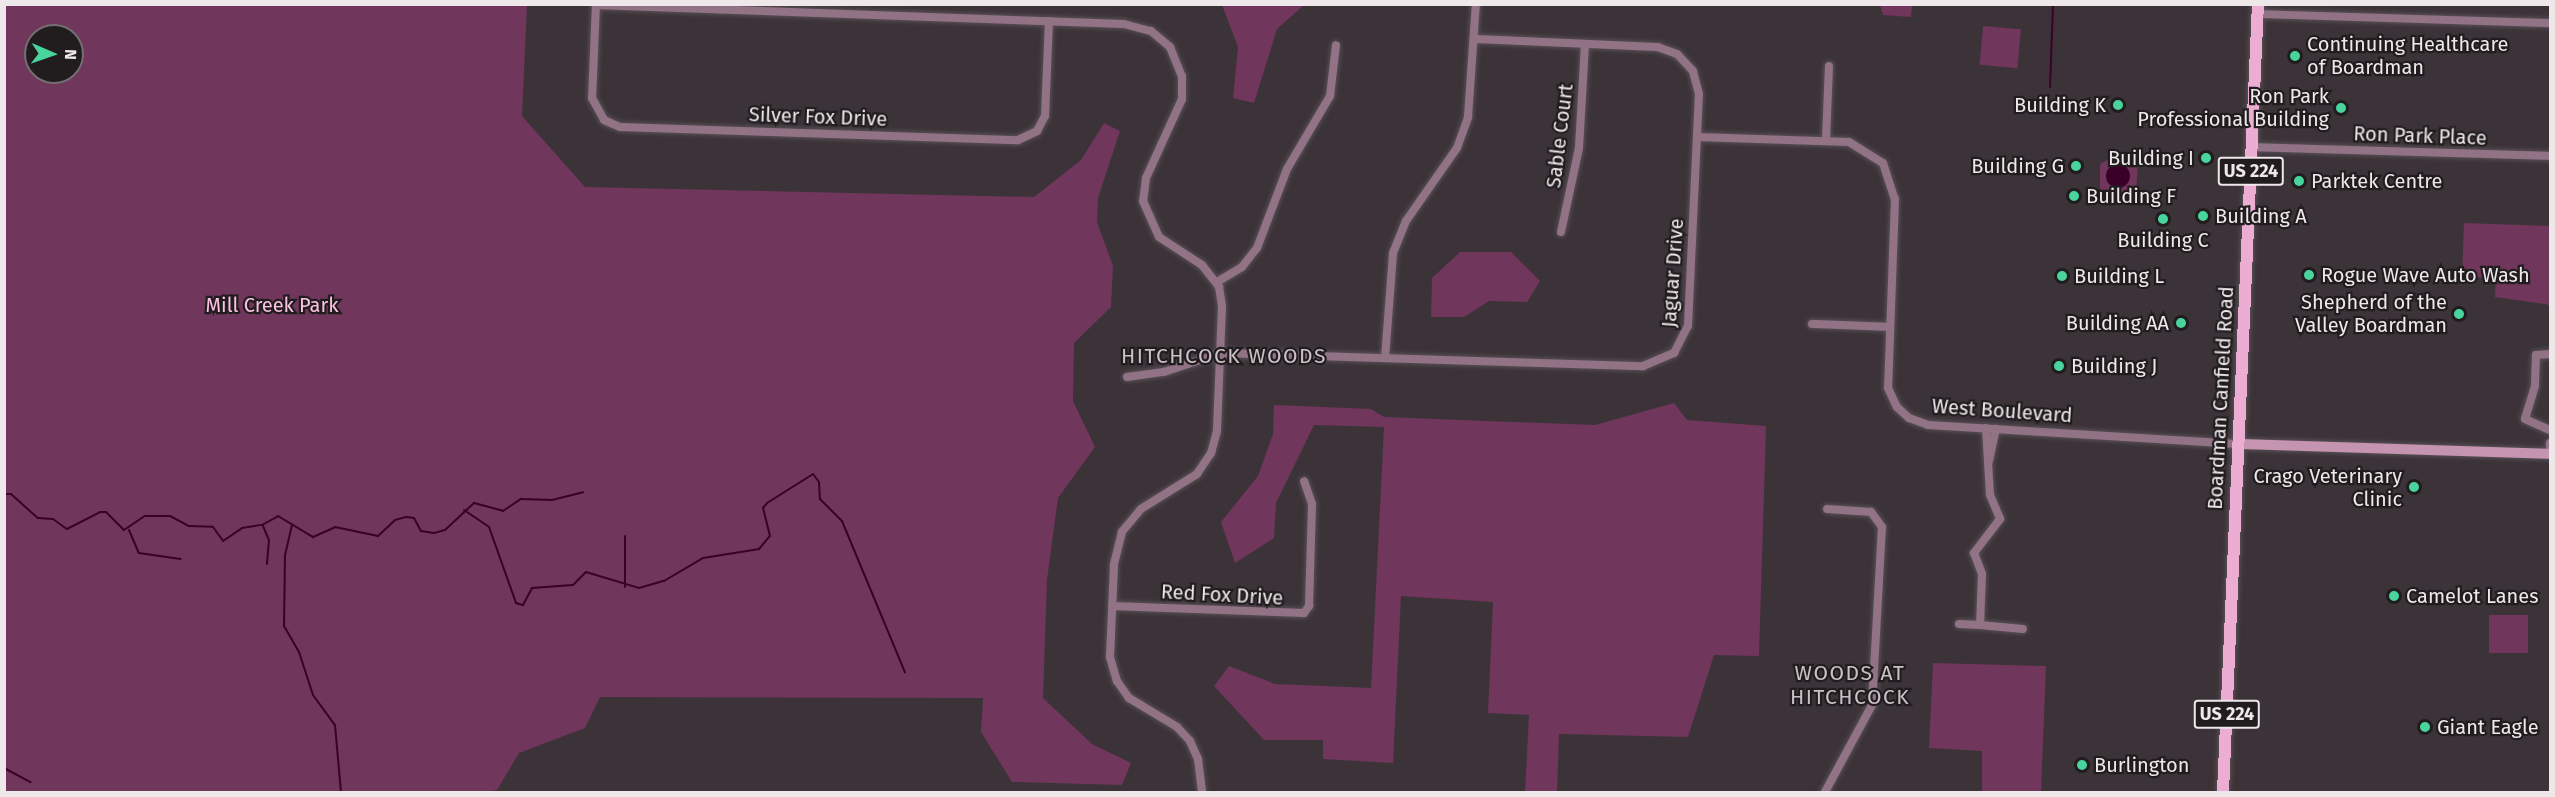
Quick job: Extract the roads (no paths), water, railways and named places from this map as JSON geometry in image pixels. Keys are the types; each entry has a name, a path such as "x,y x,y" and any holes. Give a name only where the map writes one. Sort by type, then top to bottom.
{"main road":[{"name":"Boardman Canfield Road","path":"2223,792 2258,9"}],"street":[{"path":"1384,358 1393,253 1406,221 1463,134 1472,100 1476,4"},
{"path":"596,5 1136,25 1170,47 1182,76 1182,99 1146,178 1144,208 1160,237 1202,265 1217,282 1222,306 1217,431 1211,453 1190,480 1146,505 1126,526 1115,553 1110,657 1117,681 1136,704 1186,737 1198,759 1202,792"},
{"name":"Silver Fox Drive","path":"596,5 592,98 598,114 609,124 929,138 1018,140 1037,131 1046,111 1049,21"},
{"path":"2258,9 2550,23"},
{"name":"Jaguar Drive","path":"1221,353 1643,366 1668,358 1682,343 1688,326 1698,86 1682,57 1658,47 1475,39"},
{"name":"Sable Court","path":"1561,232 1578,148 1585,44"},
{"path":"1217,282 1242,267 1257,248 1283,178 1330,96 1336,45"},
{"path":"1826,140 1829,66"},
{"name":"West Boulevard","path":"1697,137 1826,140 1867,149 1892,180 1888,388 1900,411 1923,424 2238,444 2550,454"},
{"name":"Ron Park Place","path":"2252,147 2550,156"},
{"path":"1812,324 1889,327"},
{"path":"1127,377 1164,372 1221,353"},
{"path":"2550,354 2536,356 2535,386 2525,419 2550,430"},
{"path":"1980,625 1982,574 1974,553 2000,519 1989,495 1986,428"},
{"path":"1989,461 1996,429"},
{"path":"2550,443 2550,454"},
{"name":"Red Fox Drive","path":"1112,606 1304,614 1309,606 1312,504 1304,481"},
{"path":"1825,792 1872,705 1882,527 1871,512 1827,509"},
{"path":"1959,624 2023,629"}],"waterway":[{"path":"2050,87 2053,4"},
{"path":"464,510 489,527 516,603 523,605 532,588 573,585 586,572 639,588 664,581 703,558 759,549 770,536 763,508 767,503 813,474 819,482 820,499 842,521 905,672"},
{"path":"4,494 11,494 38,518 53,519 67,529 100,512 106,512 124,530 145,516 170,516 189,526 213,527 223,541 242,528 262,525 278,516 313,537 335,527 378,536 395,520 406,517 414,518 421,531 434,533 445,530 474,503 503,511 521,499 552,500 583,492"},
{"path":"292,525 285,555 284,626 299,652 313,695 335,725 341,792"},
{"path":"263,526 269,540 267,564"},
{"path":"129,530 139,553 181,559"},
{"path":"625,536 625,587"},
{"path":"4,768 30,782"}],"place":[{"name":"Continuing Healthcare of Boardman","path":"2295,56"},
{"name":"Building K","path":"2118,105"},
{"name":"Ron Park Professional Building","path":"2341,108"},
{"name":"Building I","path":"2206,158"},
{"name":"Building G","path":"2076,166"},
{"name":"Parktek Centre","path":"2299,181"},
{"name":"Building F","path":"2074,196"},
{"name":"Building A","path":"2203,216"},
{"name":"Building C","path":"2163,219"},
{"name":"Rogue Wave Auto Wash","path":"2309,275"},
{"name":"Building L","path":"2062,276"},
{"name":"Shepherd of the Valley Boardman","path":"2459,314"},
{"name":"Building AA","path":"2181,323"},
{"name":"Building J","path":"2059,366"},
{"name":"Crago Veterinary Clinic","path":"2414,487"},
{"name":"Camelot Lanes","path":"2394,596"},
{"name":"Giant Eagle","path":"2425,727"},
{"name":"Burlington","path":"2082,765"}],"district":[{"name":"HITCHCOCK WOODS","path":"1224,356"},
{"name":"WOODS AT HITCHCOCK","path":"1850,685"}],"park label":[{"name":"Mill Creek Park","path":"272,305"}]}
